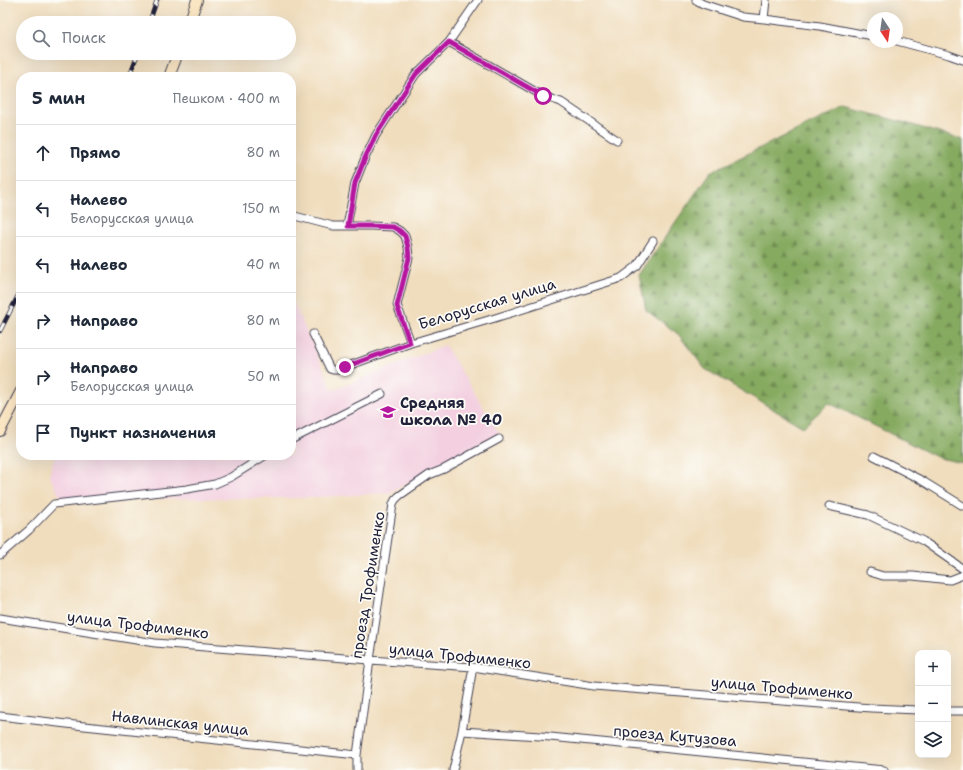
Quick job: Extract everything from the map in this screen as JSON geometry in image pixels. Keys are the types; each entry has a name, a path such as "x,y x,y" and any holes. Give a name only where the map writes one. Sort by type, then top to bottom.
{"main road":[{"path":"191,16 197,0"},
{"path":"171,72 175,60"},
{"path":"0,430 16,400"}],"street":[{"path":"348,226 355,183 376,135 416,74 449,42 478,0"},
{"path":"696,0 743,17 820,26 867,35"},
{"path":"764,19 766,0"},
{"path":"449,42 543,96 561,102 617,140"},
{"path":"903,43 963,60"},
{"path":"296,216 333,226 393,227 405,236 409,258 397,306 410,343"},
{"name":"Белорусская улица","path":"313,334 330,369 337,370 410,343 621,278 637,266 653,241"},
{"path":"296,437 382,394"},
{"name":"проезд Трофименко","path":"356,770 370,660 393,504 395,500 429,475 444,469 499,439"},
{"path":"874,456 921,480 963,506"},
{"path":"0,555 29,530 54,504 188,489 215,484 231,477 258,460"},
{"path":"829,506 868,515 923,541 963,568"},
{"path":"870,572 883,576 913,576 950,580 963,576"},
{"name":"улица Трофименко","path":"0,618 155,642 473,667 594,686 871,708 915,710"},
{"path":"453,770 462,731 473,667"},
{"path":"951,711 963,711"},
{"name":"Навлинская улица","path":"0,716 357,755"},
{"name":"проезд Кутузова","path":"462,731 547,737 884,770"}],"shaded area":[{"name":"Средняя школа № 40","path":"296,308 333,390 445,345 499,433 389,493 299,498 61,499 49,475 54,460 296,460"}],"green space":[{"path":"845,107 963,140 963,463 939,458 829,403 803,427 705,369 678,334 646,310 639,275 710,172"}],"railway":[{"path":"151,16 157,0"},
{"path":"131,72 135,60"},
{"path":"0,331 16,300"}],"place":[{"name":"Средняя школа № 40","path":"388,412"}],"route":[{"path":"345,367 410,343 397,306 409,258 405,236 393,227 348,226 355,183 365,158 376,135 416,74 449,42 543,96"}]}
